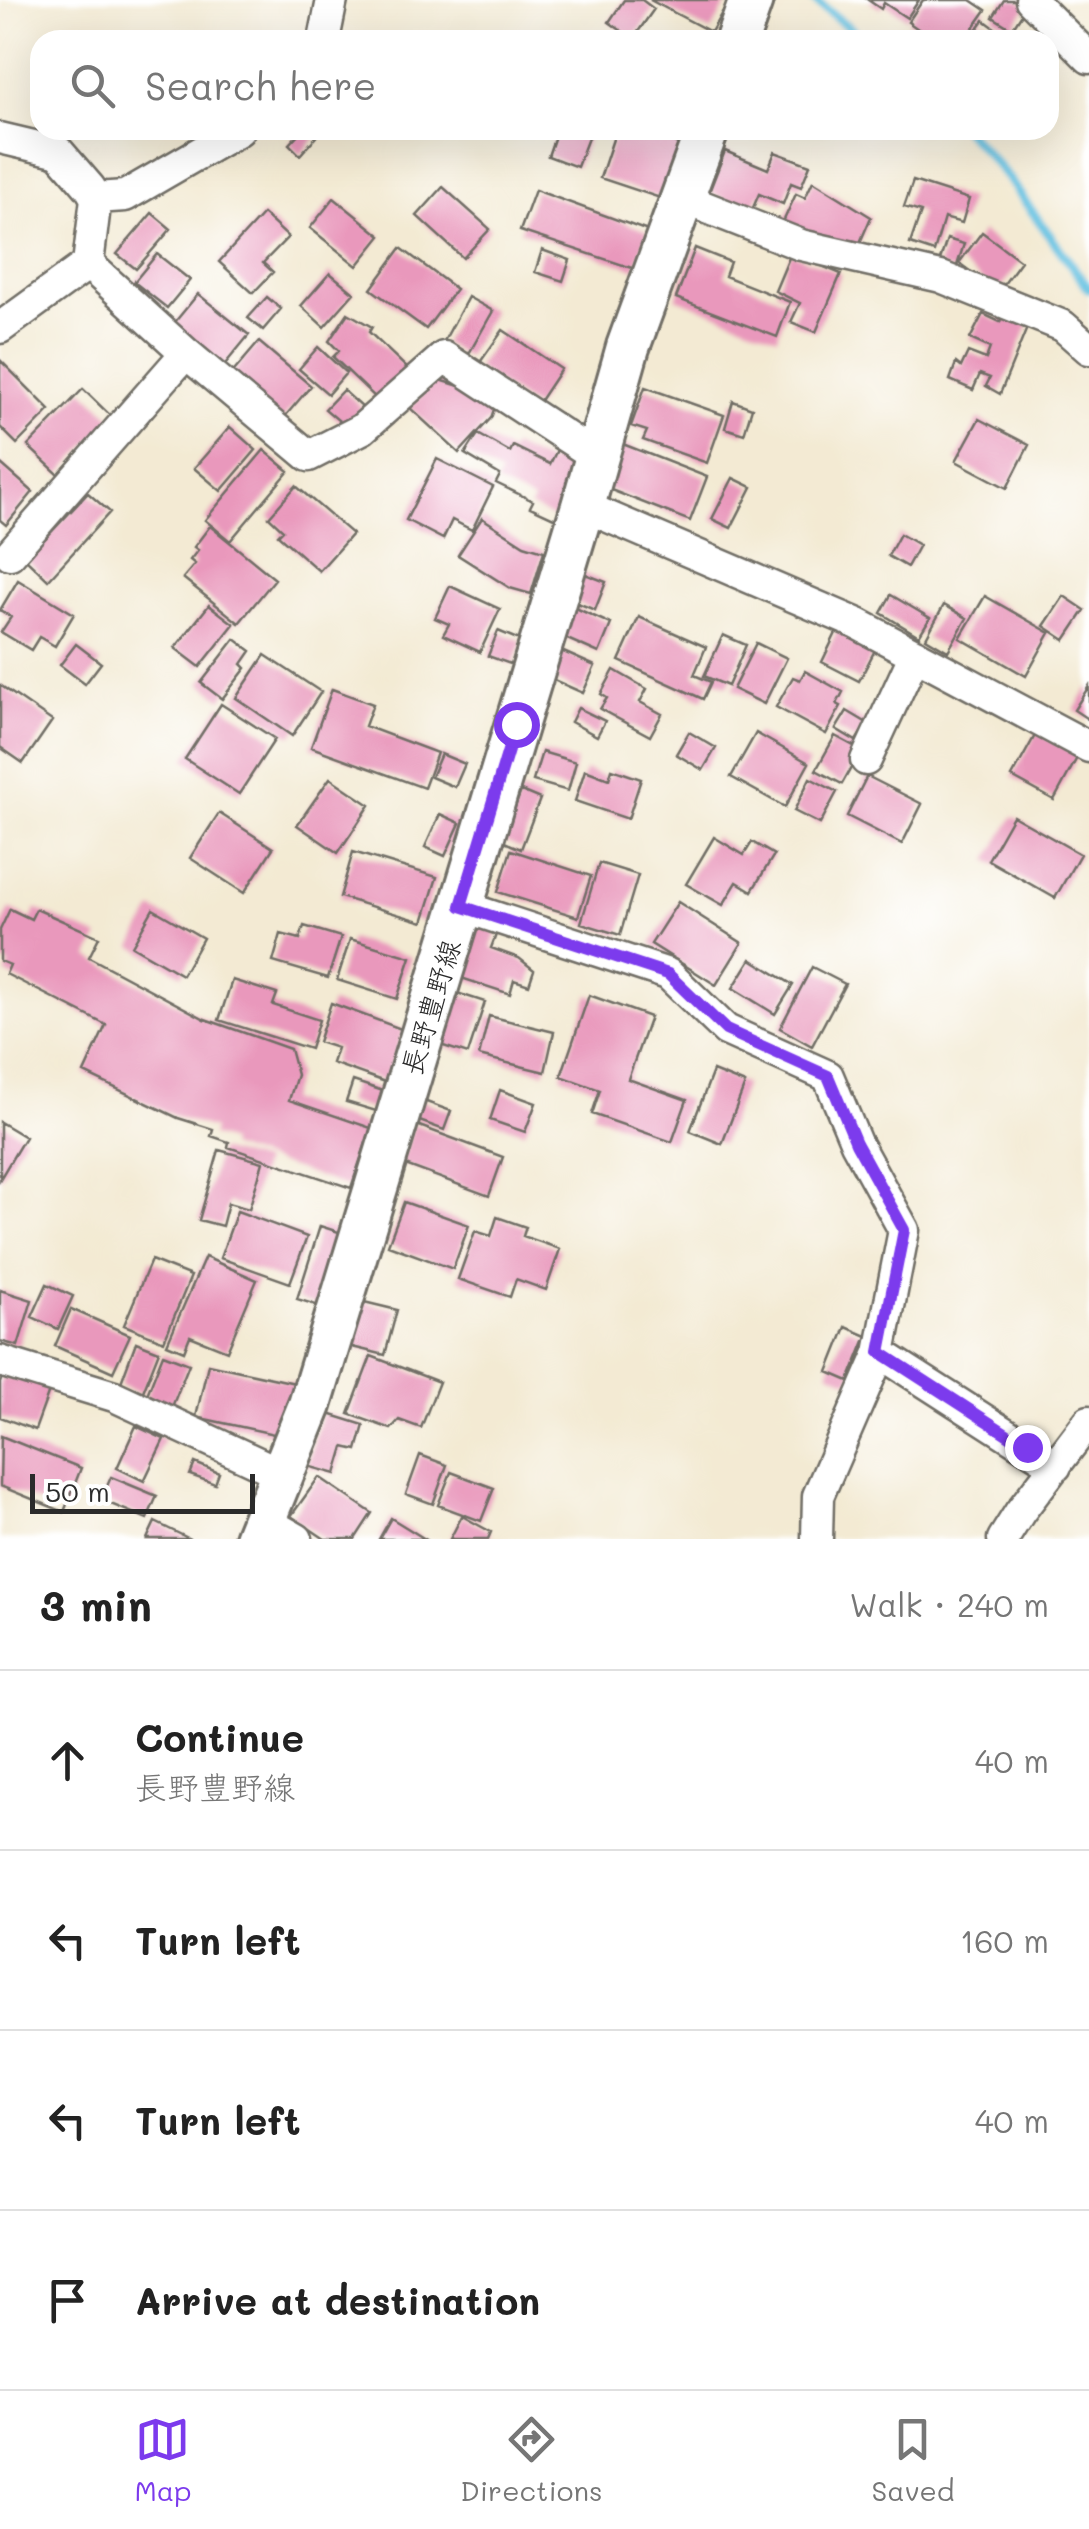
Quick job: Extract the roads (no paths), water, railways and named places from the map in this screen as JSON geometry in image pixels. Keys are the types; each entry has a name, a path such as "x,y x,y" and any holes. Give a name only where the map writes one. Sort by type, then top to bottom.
{"main road":[{"path":"741,30 751,0"},
{"name":"長野豊野線","path":"272,1532 282,1474 310,1405 628,347 702,140"}],"street":[{"path":"326,30 332,0"},
{"path":"1031,0 1089,58"},
{"path":"0,138 59,152 96,198 88,264 0,328"},
{"path":"96,198 126,196 222,140"},
{"path":"682,198 801,245 941,276 1063,326 1089,349"},
{"path":"88,264 186,354 308,456 362,430 444,357 597,457"},
{"path":"3,558 186,354"},
{"path":"582,506 858,624 1089,747"},
{"path":"866,760 915,654"},
{"path":"461,906 668,974 726,1030 828,1076 856,1143 904,1230 880,1352 818,1496 816,1539"},
{"path":"880,1352 1056,1466"},
{"path":"0,1360 114,1396 282,1474"},
{"path":"1003,1539 1089,1421"}],"waterway":[{"path":"814,0 852,30"},
{"path":"974,140 1004,173 1089,289"}]}
